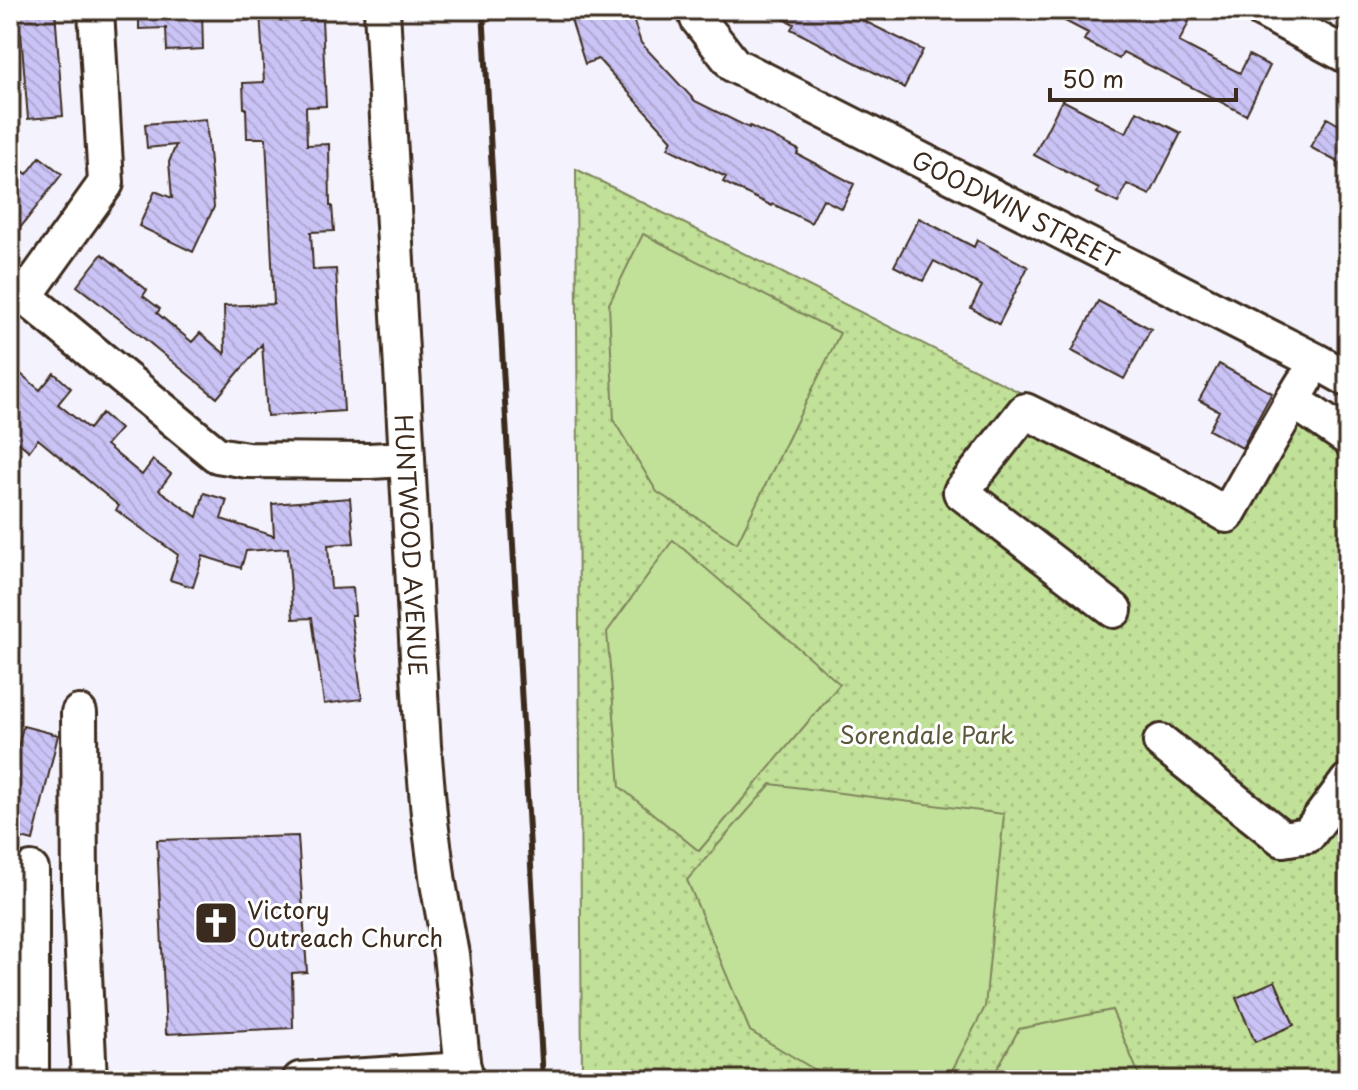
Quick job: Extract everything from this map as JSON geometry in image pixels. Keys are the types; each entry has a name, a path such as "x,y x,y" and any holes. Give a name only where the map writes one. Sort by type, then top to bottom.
{"street":[{"path":"96,10 106,183 18,290 217,455 247,460 407,459"},
{"name":"HUNTWOOD AVENUE","path":"382,10 423,746 429,814 451,954 464,1075"},
{"path":"1262,10 1348,56"},
{"name":"GOODWIN STREET","path":"696,15 734,65 1348,379"},
{"path":"1114,610 961,492 1025,411 1168,481 1227,515 1316,361"},
{"path":"1293,400 1348,438"},
{"path":"79,713 80,889 89,1080"},
{"path":"1161,742 1283,839 1308,835 1348,781"},
{"path":"31,870 31,1080"},
{"path":"300,1080 464,1075"}],"green space":[{"name":"Sorendale Park","path":"576,169 1228,497 1288,397 1348,427 1348,1080 582,1080"},
{"path":"643,234 840,333 737,543 657,492 614,421 609,304"},
{"path":"673,540 840,684 699,851 620,787 607,632"},
{"path":"771,784 1004,814 985,1007 947,1080 832,1080 750,1031 687,880"},
{"path":"1112,1010 1141,1080 991,1080 1019,1029"}],"building":[{"path":"10,10 55,10 63,116 28,119 21,33 10,33"},
{"path":"139,10 202,10 203,49 167,51 166,28 139,29"},
{"path":"260,10 299,10 299,21 322,19 326,106 306,107 307,145 329,144 330,206 334,231 311,232 313,270 336,269 344,411 267,416 262,344 217,398 77,286 102,254 147,290 143,296 160,309 157,313 192,342 200,333 225,354 224,306 274,304 266,138 247,138 244,108 243,83 264,82"},
{"path":"568,10 630,10 641,43 695,101 799,150 797,154 854,184 842,209 823,199 811,223 723,182 726,177 668,148 672,140 598,59 585,64"},
{"path":"767,10 857,10 854,16 923,50 904,88 791,29 794,24"},
{"path":"1044,10 1166,10 1189,22 1179,42 1240,73 1249,55 1270,66 1246,115 1123,52 1119,59 1084,40 1088,33"},
{"path":"1062,100 1126,133 1137,111 1181,133 1150,195 1127,184 1118,203 1097,193 1099,189 1034,155"},
{"path":"1327,118 1348,130 1348,168 1310,147"},
{"path":"206,119 214,207 193,252 139,226 155,191 172,198 169,162 176,145 147,148 145,124"},
{"path":"40,157 62,174 10,241 10,161 27,174"},
{"path":"919,218 974,247 977,240 1028,267 999,324 971,308 982,286 934,261 923,281 894,266"},
{"path":"1098,301 1151,329 1124,379 1072,351"},
{"path":"1219,364 1272,393 1242,448 1209,430 1219,411 1199,400"},
{"path":"10,365 40,390 54,373 71,388 58,404 89,429 102,413 120,429 106,445 142,475 153,460 171,474 159,490 197,517 204,493 227,500 221,519 274,536 272,504 350,498 354,543 328,545 331,589 353,588 355,615 351,615 362,699 324,704 312,618 293,619 288,548 246,551 241,568 203,556 193,587 170,580 178,555 116,510 119,506 38,439 29,451 10,435"},
{"path":"23,726 58,735 33,841 10,835 10,781"},
{"path":"298,836 307,972 292,973 293,1028 166,1034 157,840"},
{"path":"1275,981 1294,1025 1255,1042 1236,998"}],"railway":[{"path":"483,10 543,1080"}],"place":[{"name":"Victory Outreach Church","path":"216,923"}]}
